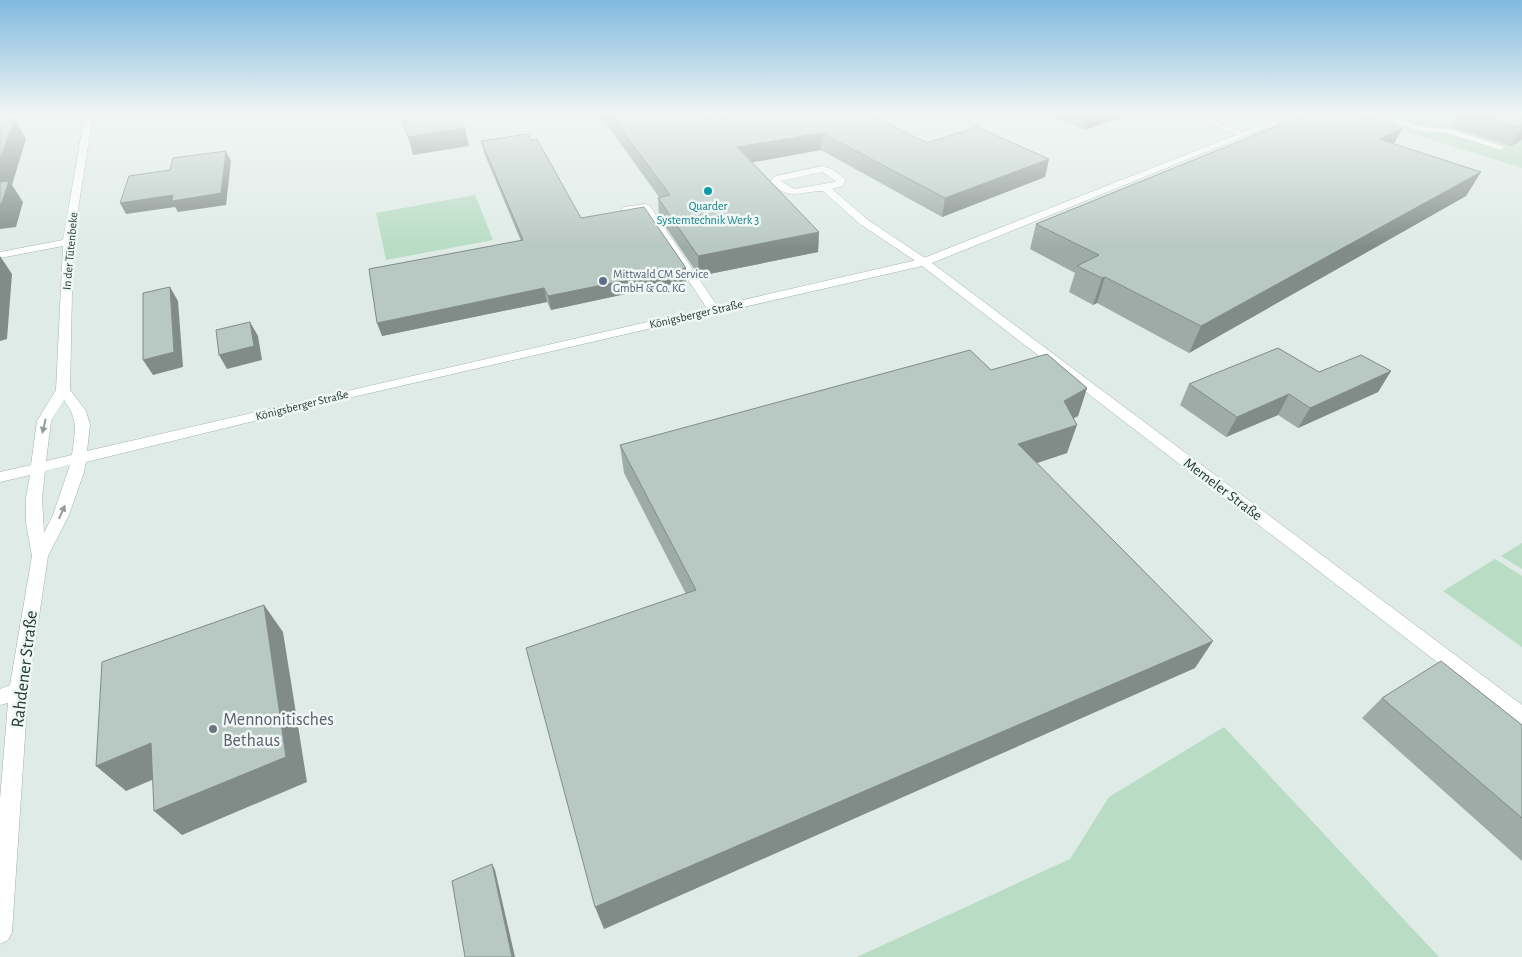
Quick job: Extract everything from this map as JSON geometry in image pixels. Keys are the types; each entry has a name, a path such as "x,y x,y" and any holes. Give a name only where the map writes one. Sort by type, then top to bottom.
{"street":[{"name":"In der Tütenbeke","path":"39,467 44,421 63,390 68,242 81,159"},
{"name":"Königsberger Straße","path":"0,477 79,457 924,262 1182,159"},
{"path":"822,169 829,171 841,180 839,184 825,188 792,192 786,191 775,180 822,169"},
{"name":"Memeler Straße","path":"825,188 864,222 924,262 1522,716"},
{"path":"616,212 645,207 714,310"},
{"path":"0,255 68,242"},
{"path":"63,390 79,411 83,425 79,457"},
{"name":"Rahdener Straße","path":"0,932 9,694 40,556 61,515 72,488 79,457"},
{"name":"Rahdener Straße","path":"39,467 34,498 34,523 40,556"}],"green space":[{"path":"1492,159 1522,159 1522,168"},
{"path":"475,195 493,240 386,260 376,213"},
{"path":"1522,543 1522,569 1501,556"},
{"path":"1495,559 1522,576 1522,647 1443,591"},
{"path":"1224,727 1439,957 857,957 1070,859 1109,797"}],"building":[{"path":"173,159 225,159 221,193 172,201 173,195 120,203 129,176 170,170"},
{"path":"488,159 548,159 581,218 644,207 686,268 548,296 544,288 377,323 369,269 523,240"},
{"path":"643,159 748,159 819,232 698,256 658,198 670,195"},
{"path":"871,159 1049,159 945,198"},
{"path":"1197,159 1440,159 1481,172 1201,326 1105,277 1102,278 1077,266 1099,255 1036,224"},
{"path":"9,181 1,205 0,205 0,182"},
{"path":"170,287 174,352 143,360 143,293"},
{"path":"250,322 254,346 219,355 216,330"},
{"path":"1278,348 1319,372 1361,355 1391,371 1310,408 1289,394 1237,417 1189,384"},
{"path":"970,350 991,370 1047,354 1087,388 1064,401 1077,425 1018,444 1213,641 595,907 526,648 696,590 620,445"},
{"name":"Mennonitisches Bethaus","path":"264,605 286,757 154,811 151,743 96,766 102,662"},
{"path":"1441,661 1522,725 1522,818 1382,698"},
{"path":"492,864 512,957 465,957 452,881"}],"place":[{"name":"Quarder Systemtechnik Werk 3","path":"708,191"},
{"name":"Mittwald CM Service GmbH & Co. KG","path":"603,281"},
{"name":"Mennonitisches Bethaus","path":"213,729"}]}
